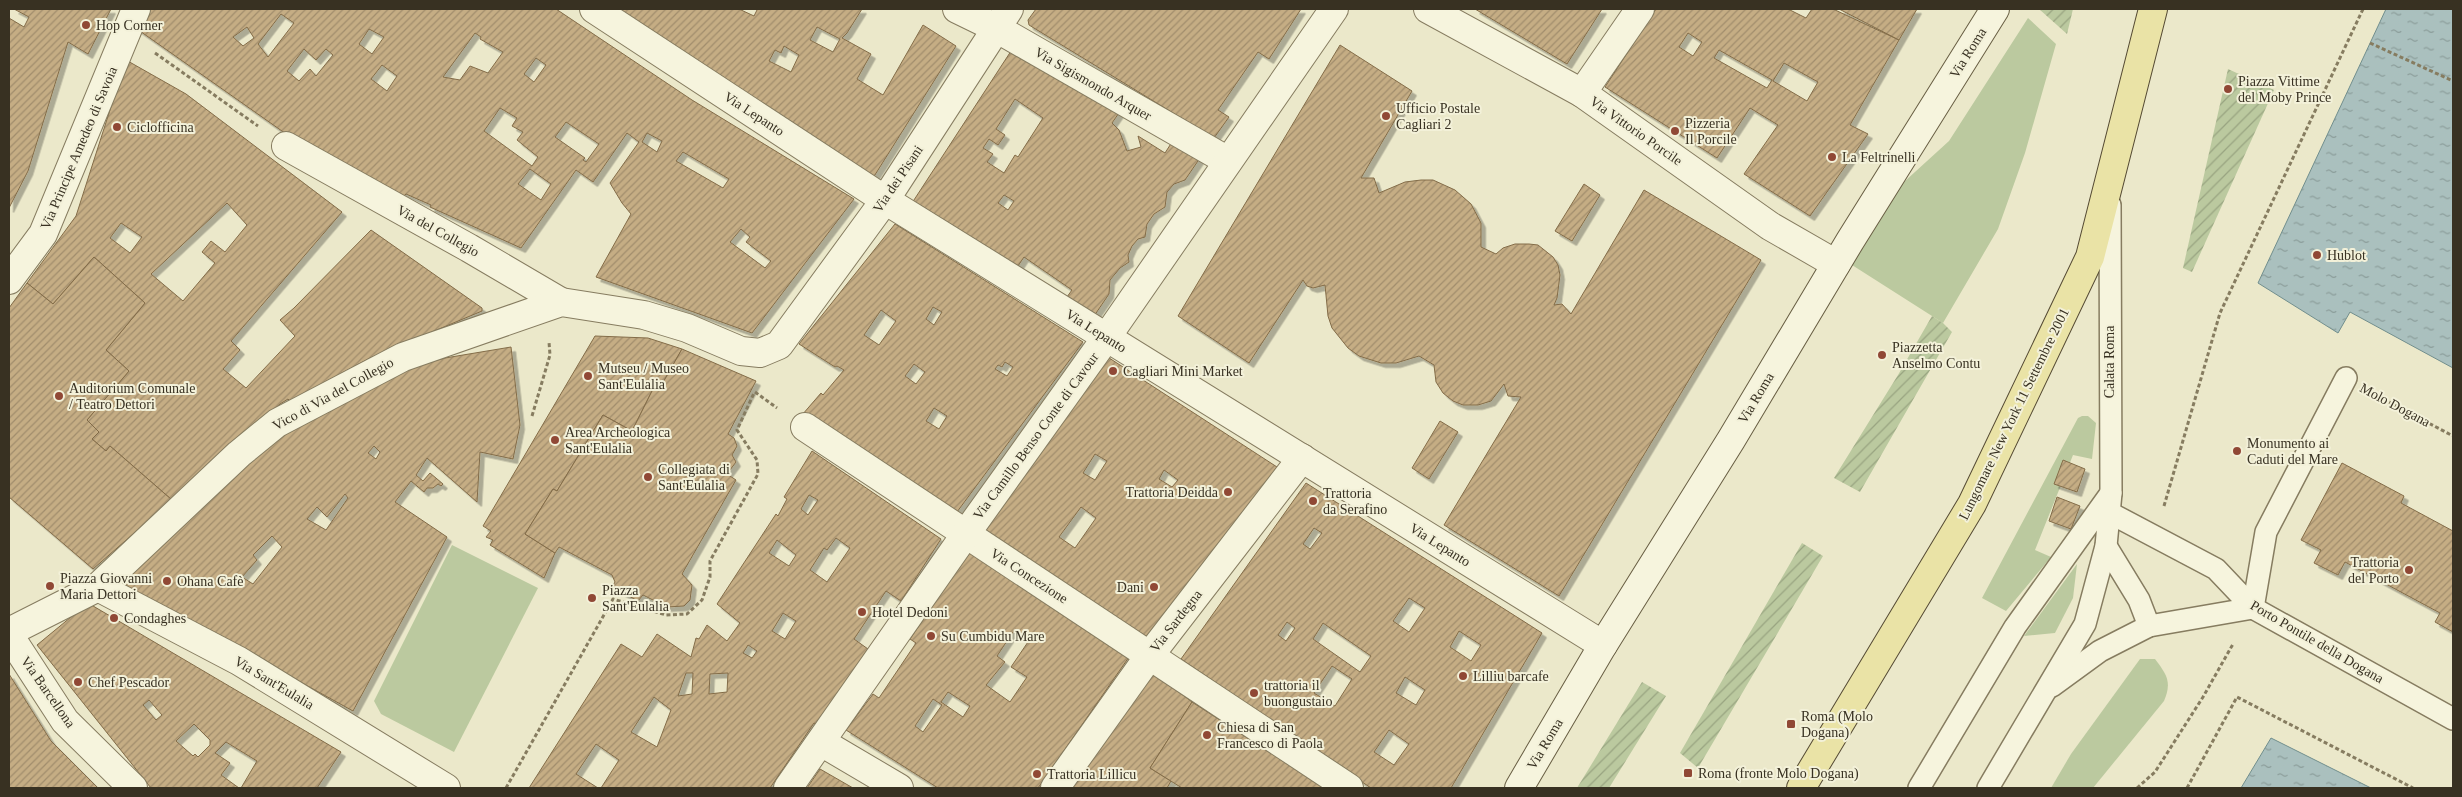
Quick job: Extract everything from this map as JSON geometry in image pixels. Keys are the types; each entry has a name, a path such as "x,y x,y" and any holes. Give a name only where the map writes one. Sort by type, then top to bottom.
{"main road":[{"name":"Lungomare New York 11 Settembre 2001","path":"1801,788 1972,504 2090,257 2153,9"}],"street":[{"name":"Via Lepanto","path":"594,9 885,200 1603,645"},
{"name":"Via Sigismondo Arquer","path":"957,9 1002,19 1228,162"},
{"name":"Via Camillo Benso Conte di Cavour","path":"788,788 1106,338 1334,9"},
{"name":"Via Vittorio Porcile","path":"1428,9 1582,93 1770,226 1836,264"},
{"path":"1582,93 1640,9"},
{"name":"Via Roma","path":"1519,788 1603,645 1731,440 1836,264 1995,9"},
{"name":"Via dei Pisani","path":"779,345 885,200 1002,19"},
{"name":"Via Principe Amedeo di Savoia","path":"9,280 44,234 131,21"},
{"name":"Via del Collegio","path":"286,146 469,248 552,306 644,315 687,328 741,351 760,353 779,345"},
{"name":"Vico di Via del Collegio","path":"98,588 239,454 276,423 403,357 552,306"},
{"name":"Via Concezione","path":"805,427 965,535 1150,655 1349,788"},
{"name":"Via Sardegna","path":"1055,788 1150,655 1302,458"},
{"path":"9,634 98,588"},
{"name":"Via Sant'Eulalia","path":"98,588 239,661 446,788"},
{"name":"Via Barcellona","path":"9,634 65,721 133,788"},
{"path":"822,742 898,788"}],"lane":[{"name":"Calata Roma","path":"1988,788 2085,624 2106,546 2110,503 2110,178"},
{"name":"Molo Dogana","path":"2253,608 2266,532 2346,378"},
{"name":"Porto Pontile della Dogana","path":"2110,503 2216,569 2253,608 2453,719"},
{"path":"1919,788 2015,626 2110,503"},
{"path":"2106,546 2139,600 2149,626"},
{"path":"2045,692 2100,651 2149,626 2253,608"}],"path":[{"path":"2162,510 2220,313 2363,9"},
{"path":"131,21 286,146"},
{"path":"2370,43 2453,81"},
{"path":"532,416 550,355 552,306"},
{"path":"506,788 613,599 666,616 687,614 702,600 710,577 710,561 758,474 757,460 737,430 779,345"},
{"name":"Molo Dogana","path":"2346,378 2453,436"},
{"path":"754,393 805,427"},
{"path":"2137,788 2155,772 2203,697 2253,608"},
{"path":"2187,788 2237,697 2413,788"}],"green space":[{"path":"2039,9 2073,9 2067,34"},
{"path":"2028,18 2056,44 2025,153 1998,229 1943,323 1852,265 1893,192 1949,141"},
{"path":"2228,69 2274,90 2192,272 2183,268"},
{"path":"1932,316 1952,332 1860,492 1834,478"},
{"path":"2088,416 2096,423 2092,459 2073,455 2035,550 2051,557 2006,611 1982,598 2078,418"},
{"path":"1802,543 1823,556 1698,768 1680,753"},
{"path":"452,545 538,588 454,752 381,714 374,701"},
{"path":"2077,564 2073,598 2055,633 2024,636"},
{"path":"2140,659 2155,659 2163,670 2168,684 2164,701 2093,788 2051,788 2071,754"},
{"path":"1642,682 1666,696 1609,788 1577,788"}],"water":[{"path":"2386,9 2453,9 2453,368 2350,312 2338,333 2258,283"},
{"path":"2271,738 2371,788 2241,788"}],"building":[{"path":"14,9 111,9 88,54 68,42 28,171 9,208 9,18 24,27 29,17"},
{"path":"148,9 556,9 692,100 854,199 752,333 596,277 631,214 610,183 639,142 627,133 593,182 576,170 521,248 430,207 431,205 406,194 404,196 289,136 137,29","holes":["281,14 294,23 268,57 258,44","247,27 254,38 243,46 233,37","369,29 384,37 372,54 359,44","475,33 481,37 480,39 503,52 488,73 470,66 460,80 443,77","304,49 316,60 326,49 333,55 316,76 310,69 299,81 287,71","536,58 546,65 534,82 524,74","382,65 397,76 387,91 371,79","500,108 517,118 512,126 523,132 517,140 538,157 532,166 484,131","566,122 599,144 586,162 583,160 585,158 555,137","647,133 662,141 657,152 642,142","683,152 729,179 723,188 676,161","530,169 551,184 541,200 518,184","741,229 750,237 746,242 771,261 765,268 730,242"]},
{"path":"613,9 739,9 754,16 756,9 862,9 842,38 871,54 857,79 883,95 923,25 956,46 873,178","holes":["817,27 840,39 833,52 810,40","784,46 799,55 791,72 769,61 775,50 781,53"]},
{"path":"1036,9 1301,9 1269,59 1258,52 1218,110 1229,117 1214,138 1029,25 1028,20"},
{"path":"1475,9 1602,9 1567,64"},
{"path":"1656,9 1788,9 1806,18 1812,9 1833,9 1899,40 1850,125 1868,134 1810,216 1744,174 1778,125 1750,108 1717,158 1605,87","holes":["1688,33 1702,42 1693,56 1679,47","1719,50 1772,80 1767,88 1714,58","1784,63 1818,82 1807,101 1773,81"]},
{"path":"1839,9 1917,9 1899,40"},
{"path":"1340,45 1412,91 1361,178 1374,178 1379,193 1405,182 1421,180 1433,180 1455,190 1471,204 1481,223 1481,247 1496,254 1503,248 1515,244 1538,245 1553,257 1558,265 1560,275 1557,298 1554,305 1562,304 1571,314 1644,190 1761,260 1559,596 1444,525 1521,397 1508,396 1504,384 1491,401 1478,405 1463,405 1453,401 1443,393 1436,382 1434,365 1419,356 1396,363 1381,363 1359,356 1348,348 1332,328 1328,316 1325,285 1313,288 1307,286 1303,280 1249,363 1178,316"},
{"path":"1013,48 1121,110 1112,123 1119,130 1127,151 1141,147 1138,136 1165,153 1172,142 1200,158 1185,180 1174,184 1167,192 1165,207 1154,214 1147,224 1145,237 1138,239 1132,246 1128,255 1129,262 1120,268 1110,280 1109,294 1092,319 1064,301 1072,290 1024,257 1016,269 912,203","holes":["1015,99 1043,118 1018,157 1015,155 1004,173 987,162 993,154 983,148 989,139 998,145 1005,135 996,129","1004,195 1014,201 1008,210 998,203"]},
{"path":"126,60 186,94 342,212 231,341 240,350 223,369 246,388 295,336 280,320 371,230 482,308 482,311 370,358 290,401 288,399 172,500 110,446 106,451 92,439 99,432 87,420 129,371 106,350 145,303 94,257 53,304 27,283 76,216","holes":["227,203 247,225 225,252 211,241 202,252 215,263 183,301 151,274","121,223 142,237 130,253 110,238"]},
{"path":"1584,184 1600,195 1572,241 1555,231"},
{"path":"895,224 1083,342 954,516 802,415 821,393 823,395 844,370 837,366 835,367 799,344","holes":["933,307 942,312 934,325 926,319","881,310 896,321 879,345 864,335","1005,362 1013,367 1007,376 995,369 998,365 1002,367","914,364 925,372 916,384 905,376","934,408 947,416 939,429 926,421"]},
{"name":"Auditorium Comunale / Teatro Dettori","path":"94,257 145,303 106,350 129,371 87,420 99,432 92,439 106,451 110,446 172,500 93,569 9,497 9,308 27,283 53,304"},
{"path":"595,336 648,338 682,349 661,386 656,383 632,431 603,415 557,491 553,489 525,534 555,553 544,578 490,545 493,540 486,537 491,531 483,526"},
{"path":"511,347 520,425 513,459 480,452 477,502 427,458 416,475 423,481 430,473 443,484 427,488 424,492 411,481 395,502 447,537 353,711 126,586 131,575 242,460 287,431 406,368 445,358","holes":["374,446 380,452 376,459 368,453","345,494 348,498 326,530 307,519 317,507 327,517","272,536 282,547 253,584 242,577 257,560 253,555"]},
{"name":"Collegiata di Sant'Eulalia","path":"682,349 756,381 728,434 734,438 737,446 732,455 736,462 727,474 736,480 682,574 692,585 690,600 684,606 667,607 643,595 638,601 612,587 615,582 612,575 559,547 555,553 525,534 553,489 557,491 603,415 632,431 656,383 661,386"},
{"path":"1103,354 1277,467 1152,640 982,532","holes":["1095,454 1107,461 1095,480 1083,473","1164,470 1178,480 1172,487 1159,479","1081,507 1096,518 1075,548 1059,537"]},
{"path":"1440,421 1458,432 1429,479 1412,468"},
{"path":"812,451 941,539 901,601 886,591 854,639 868,649 817,725 814,723 770,788 601,788 619,760 596,744 576,774 598,788 529,788 621,644 642,657 657,634 691,657 696,638 699,639 707,625 727,641 740,623 717,604 776,514 778,516 787,499 784,497","holes":["809,495 818,500 808,515 801,509","836,538 850,548 827,582 810,570 824,548 827,550","777,540 796,555 789,566 769,553","783,613 796,621 785,639 772,631","748,645 757,651 752,658 743,653","686,673 693,673 692,694 678,696","728,673 727,692 709,694 710,674","654,697 671,710 657,747 631,732"]},
{"path":"2063,460 2085,469 2077,492 2054,484"},
{"path":"2342,463 2404,496 2401,503 2453,531 2453,632 2435,622 2440,613 2345,562 2338,575 2314,563 2321,550 2301,540"},
{"path":"1306,483 1542,633 1451,788 1371,788 1181,659","holes":["1314,528 1322,533 1310,549 1303,544","1409,598 1425,608 1409,632 1393,621","1287,622 1295,628 1286,641 1278,635","1323,623 1371,656 1360,672 1313,639","1459,631 1481,645 1471,661 1450,647","1332,666 1352,679 1335,706 1314,693","1405,677 1425,690 1416,705 1396,693","1389,730 1409,744 1394,765 1374,752"]},
{"path":"2057,497 2080,506 2071,529 2049,521"},
{"path":"970,551 1129,657 1038,788 938,788 846,730 873,694 879,698 916,643 910,639","holes":["1015,629 1030,639 1011,667 1027,677 1010,702 986,685 1005,662 997,656","948,692 970,706 963,717 941,702","933,699 942,705 923,732 915,726"]},
{"path":"88,603 341,752 317,788 241,788 257,761 226,742 215,753 230,763 221,775 239,788 151,788 37,645","holes":["149,700 162,715 156,720 143,705","194,724 210,740 210,745 198,757 195,754 193,756 176,741"]},
{"path":"1150,670 1192,702 1150,768 1171,781 1167,788 1071,788"},
{"path":"9,674 51,741 98,788 9,788"},
{"name":"Chiesa di San Francesco di Paola","path":"1192,702 1325,788 1182,788 1150,768"},
{"path":"820,769 853,788 807,788"}],"place":[{"name":"Hop Corner","path":"86,25"},
{"name":"Piazza Vittime del Moby Prince","path":"2228,89"},
{"name":"Ufficio Postale Cagliari 2","path":"1386,116"},
{"name":"Ciclofficina","path":"117,127"},
{"name":"Pizzeria Il Porcile","path":"1675,131"},
{"name":"La Feltrinelli","path":"1832,157"},
{"name":"Hublot","path":"2317,255"},
{"name":"Piazzetta Anselmo Contu","path":"1882,355"},
{"name":"Cagliari Mini Market","path":"1113,371"},
{"name":"Mutseu / Museo Sant'Eulalia","path":"588,376"},
{"name":"Auditorium Comunale / Teatro Dettori","path":"59,396"},
{"name":"Area Archeologica Sant'Eulalia","path":"555,440"},
{"name":"Monumento ai Caduti del Mare","path":"2237,451"},
{"name":"Collegiata di Sant'Eulalia","path":"648,477"},
{"name":"Trattoria Deidda","path":"1228,492"},
{"name":"Trattoria da Serafino","path":"1313,501"},
{"name":"Trattoria del Porto","path":"2409,570"},
{"name":"Ohana Cafè","path":"167,581"},
{"name":"Piazza Giovanni Maria Dettori","path":"50,586"},
{"name":"Dani","path":"1154,587"},
{"name":"Piazza Sant'Eulalia","path":"592,598"},
{"name":"Hotel Dedoni","path":"862,612"},
{"name":"Condaghes","path":"114,618"},
{"name":"Su Cumbidu Mare","path":"931,636"},
{"name":"Lilliu barcafe","path":"1463,676"},
{"name":"Chef Pescador","path":"78,682"},
{"name":"trattoria il buongustaio","path":"1254,693"},
{"name":"Roma (Molo Dogana)","path":"1791,724"},
{"name":"Chiesa di San Francesco di Paola","path":"1207,735"},
{"name":"Roma (fronte Molo Dogana)","path":"1688,773"},
{"name":"Trattoria Lillicu","path":"1037,774"}]}
